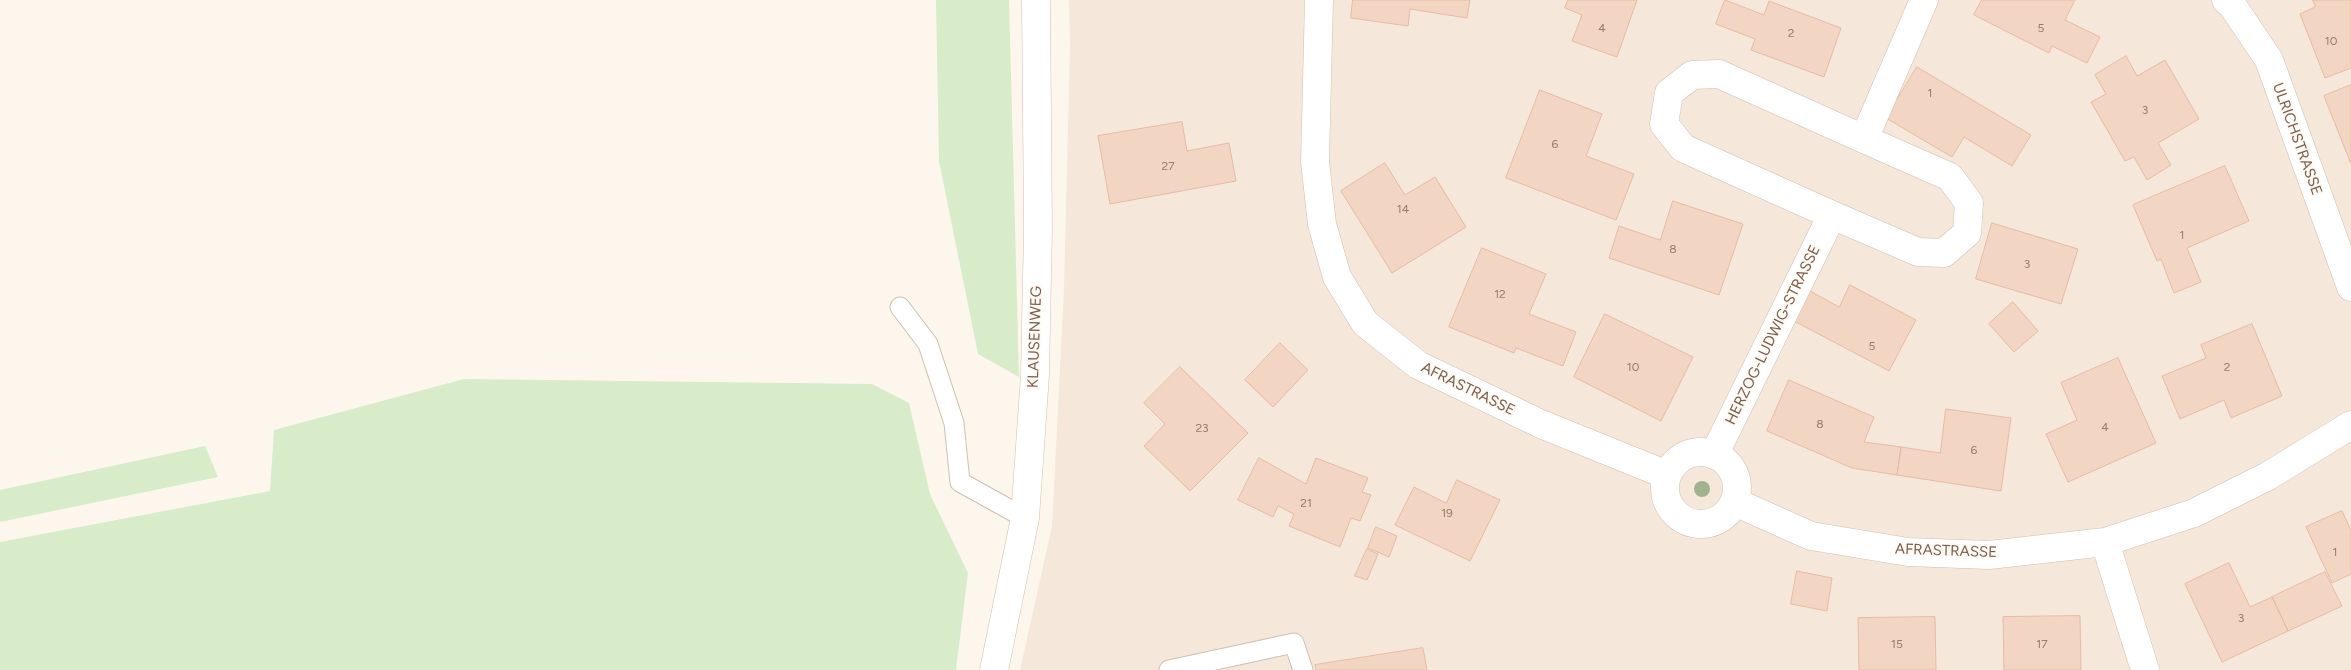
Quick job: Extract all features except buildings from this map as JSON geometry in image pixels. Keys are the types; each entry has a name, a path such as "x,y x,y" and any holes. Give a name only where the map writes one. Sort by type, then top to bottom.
{"street":[{"name":"KLAUSENWEG","path":"994,670 1025,518 1035,375 1038,249 1036,0"},
{"name":"AFRASTRASSE","path":"1319,0 1315,162 1322,224 1337,276 1365,323 1418,365 1541,424 1667,475"},
{"path":"1864,139 1924,0"},
{"name":"ULRICHSTRASSE","path":"2226,0 2232,5 2268,60 2351,287"},
{"path":"1692,74 1719,74 1950,177 1969,203 1967,233 1944,252 1918,252 1832,215 1683,148 1664,124 1670,93 1692,74"},
{"name":"HERZOG-LUDWIG-STRASSE","path":"1714,455 1832,215"},
{"name":"AFRASTRASSE","path":"1735,502 1811,536 1908,552 1989,555 2105,542 2194,513 2268,476 2351,424"},
{"path":"1695,452 1714,455 1730,466 1737,483 1735,502 1724,517 1715,521 1707,524 1688,522 1672,511 1665,494 1667,475 1678,460 1695,452"},
{"path":"2105,542 2145,670"}],"lane":[{"path":"900,307 928,344 954,423 960,482 1025,518"},
{"path":"1169,670 1294,644 1304,670"}],"shaded area":[{"path":"1069,0 2351,0 2351,670 1020,670 1052,526 1064,289 1070,44"}],"green space":[{"path":"936,0 1009,0 1019,377 978,354 939,161"},
{"path":"464,379 872,384 909,403 930,494 968,573 956,670 0,670 0,542 270,491 274,430"},
{"path":"205,446 218,477 0,522 0,490"}]}
